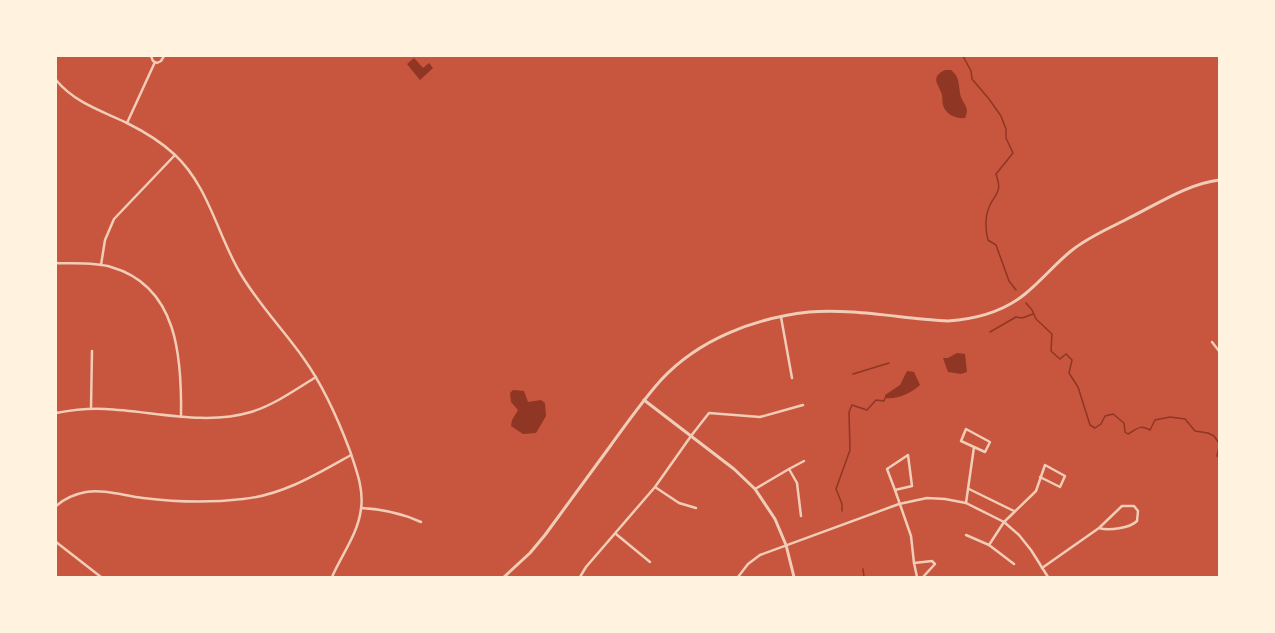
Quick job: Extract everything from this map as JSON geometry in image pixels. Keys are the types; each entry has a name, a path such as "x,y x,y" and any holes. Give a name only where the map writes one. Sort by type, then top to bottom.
{"street":[{"path":"151,56 155,62"},
{"path":"155,62 161,61 164,56"},
{"path":"127,123 155,62"},
{"path":"56,80 63,88 80,101 127,123 158,141 175,155 185,166 200,188 232,258 248,287 298,350 316,377 335,414 351,455 360,484 362,508 356,530 332,577"},
{"path":"101,264 105,240 114,219 175,155"},
{"path":"504,577 530,553 545,535 644,400 662,379 690,355 710,343 755,322 810,312 830,312 948,321 965,320 991,313 1022,296 1072,250 1089,239 1187,189 1219,180"},
{"path":"56,263 101,264 125,272 139,280 154,294 165,310 174,331 180,362 181,417"},
{"path":"781,317 792,378"},
{"path":"1212,342 1219,351"},
{"path":"91,408 92,351"},
{"path":"56,413 91,408 181,417 227,416 252,412 274,402 316,377"},
{"path":"644,400 734,469 754,489 775,519 786,545 794,577"},
{"path":"580,577 586,567 655,487 709,413 760,417 803,405"},
{"path":"966,429 990,442 985,452 974,447 961,441 966,429"},
{"path":"966,503 974,447"},
{"path":"56,506 70,497 93,492 174,501 244,499 271,494 294,486 351,455"},
{"path":"895,490 912,486 908,455 887,469 911,536 917,577"},
{"path":"754,489 804,461"},
{"path":"989,545 1004,522 1036,491 1040,477 1045,465 1064,476 1060,487 1040,477"},
{"path":"789,469 797,483 801,516"},
{"path":"655,487 678,503 696,508"},
{"path":"969,489 1014,511"},
{"path":"738,577 748,564 760,555 899,504 927,498 966,503 1004,522 1019,535 1048,577"},
{"path":"1042,568 1099,528 1122,506 1134,506 1138,511 1137,521 1132,525 1107,530 1099,528"},
{"path":"362,508 388,510 402,513 421,522"},
{"path":"616,534 650,562"},
{"path":"966,534 989,545 1014,564"},
{"path":"56,542 101,577"},
{"path":"914,563 932,561 935,564 923,577"}],"shaded area":[{"path":"414,58 423,68 429,63 433,68 420,80 407,64"},
{"path":"945,70 951,70 958,79 961,97 967,109 965,118 952,116 944,108 942,94 936,80 938,75"},
{"path":"957,353 965,354 967,372 961,374 948,372 943,358 948,358"},
{"path":"907,371 914,372 920,385 913,391 904,395 894,398 885,398 885,395 900,385"},
{"path":"513,390 524,391 528,402 541,400 545,403 546,416 536,433 523,434 511,426 512,420 518,410 511,402 510,393"}],"waterway":[{"path":"963,56 971,71 972,79 1001,116 1006,129 1006,138 1013,153 996,174 999,186 989,207 986,231 988,240 996,245 1009,281 1016,290"},
{"path":"1026,303 1032,310 1036,319 1052,334 1051,351 1060,359 1066,354 1072,360 1069,373 1078,387 1090,425 1095,428 1101,424 1105,416 1113,414 1124,423 1125,432 1128,434 1141,427 1150,430 1155,420 1170,417 1185,419 1195,431 1208,433 1214,436 1219,443"},
{"path":"990,332 1016,317 1022,318 1033,314"},
{"path":"853,374 889,363"},
{"path":"842,511 842,504 836,489 850,450 849,412 852,405 867,410 876,400 884,401 885,398"},
{"path":"1219,447 1217,456 1219,457"},
{"path":"863,569 864,577"}]}
